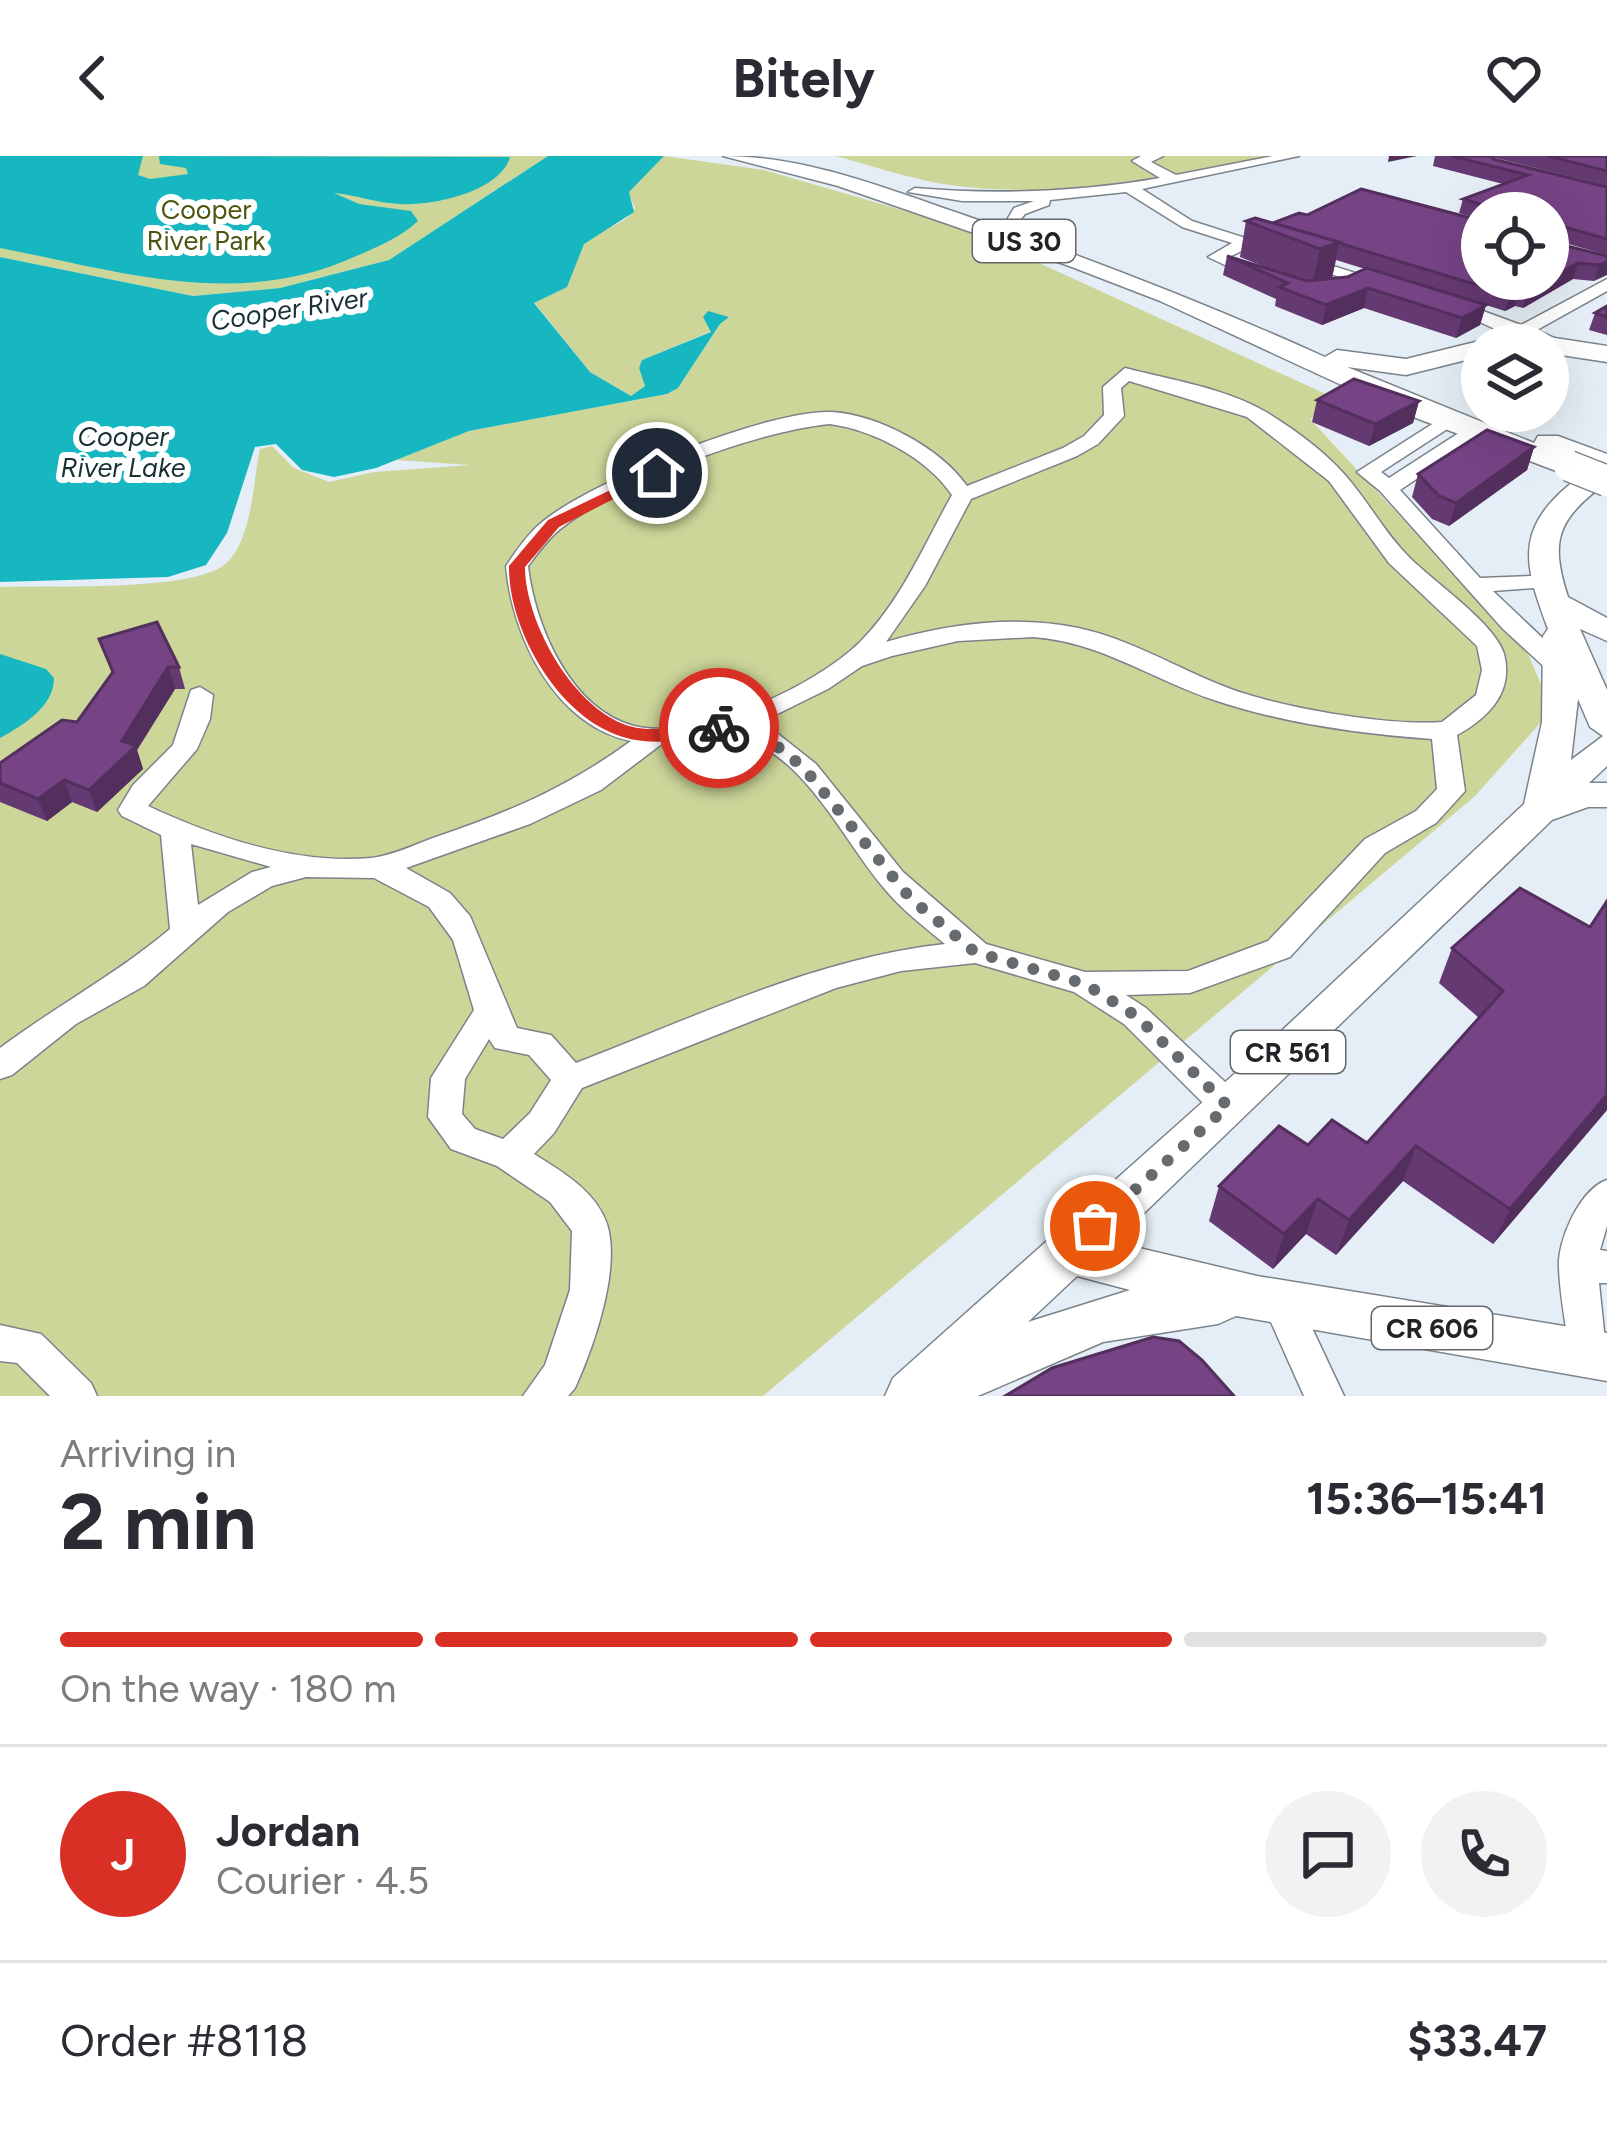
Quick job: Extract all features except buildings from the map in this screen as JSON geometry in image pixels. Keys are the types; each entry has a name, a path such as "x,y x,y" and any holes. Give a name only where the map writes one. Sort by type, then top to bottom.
{"highway":[{"name":"US 30","path":"733,156 844,181 973,222 1305,351"},
{"name":"US 30","path":"773,156 915,192 1086,251 1451,417 1592,463 1607,481"},
{"path":"1569,346 1607,354"},
{"path":"1305,351 1390,367 1461,352"},
{"path":"1444,357 1426,369 1418,382 1451,417"},
{"name":"US 30","path":"1451,417 1592,463"}],"main road":[{"path":"1540,814 1557,756 1561,669 1543,538 1592,463"},
{"path":"1551,591 1607,631"},
{"path":"1551,591 1607,727"},
{"name":"CR 561","path":"912,1396 1228,1106 1607,746"},
{"path":"1540,814 1562,800 1607,795"},
{"name":"CR 606","path":"1065,1252 1269,1301 1598,1355"},
{"path":"923,1396 1106,1315 1165,1303 1269,1301"}],"street":[{"path":"1156,156 1139,161 1173,179"},
{"path":"915,192 993,200 1078,193 1292,156"},
{"path":"1127,186 1186,224 1401,290"},
{"path":"1012,225 1018,211 1078,193"},
{"path":"1247,242 1216,257 1280,284"},
{"path":"1336,291 1361,278"},
{"path":"1536,324 1607,284"},
{"path":"1421,296 1489,324"},
{"path":"851,663 884,629 914,585 963,495 1091,440 1114,416 1112,387 1125,374 1175,384 1254,413 1336,476 1397,558 1488,644 1494,658 1492,689 1476,710 1444,731 1331,719 1224,696 1102,643 1062,632 1007,629 904,641 730,726 626,733 583,705 550,666 527,625 517,593 517,566 554,524 594,500 755,433 830,418 912,448 963,495"},
{"path":"1451,417 1366,472 1389,488 1474,585 1561,669"},
{"path":"1474,585 1551,591"},
{"path":"200,695 197,730 189,748 146,782 132,810 176,830 306,867 377,868 420,884 449,904 477,961 488,1014 507,1039 539,1044 570,1079"},
{"path":"730,726 762,734 804,768 910,898 975,952"},
{"path":"1085,984 1190,982 1280,949 1376,846 1442,805 1451,791 1444,731"},
{"path":"377,868 538,810 590,784 658,734"},
{"path":"176,830 186,933"},
{"path":"0,1066 65,1016 133,979 217,905 262,879 306,867"},
{"path":"509,1156 542,1123 570,1079 829,978 901,960 975,952 1085,984 1136,1016 1228,1106"},
{"path":"488,1014 448,1078 445,1117 463,1138 509,1156 563,1191 590,1227 589,1290 562,1375 543,1396"},
{"path":"1598,1355 1591,1215 1607,1195"},
{"path":"1269,1301 1324,1396"},
{"path":"0,1343 27,1347 76,1396"}],"green space":[{"name":"Cooper River Park","path":"0,156 548,156 389,260 280,288 193,296 0,257"},
{"path":"664,156 764,170 1002,239 1004,247 1339,400 1310,419 1528,654 1552,710 1474,797 763,1396 0,1396 0,587 151,583 206,574 224,565 246,528 260,449 272,446 294,468 329,482 374,472 470,465 396,460 469,431 667,394 678,388 727,314 712,331 642,360 639,368 645,386 631,396 590,372 534,302 563,284 587,240 630,214 635,208 628,192"},
{"path":"835,156 1292,156 1118,185 1030,190 943,184"}],"water":[{"name":"Cooper River Park","path":"0,156 143,156 138,175 150,179 188,174 186,168 160,164 159,156 510,157 493,179 446,199 400,204 334,193 359,204 411,211 418,221 380,246 310,273 222,284 134,275 0,248"},
{"name":"Cooper River Lake","path":"548,156 664,156 629,192 634,212 584,244 567,287 534,303 590,372 631,396 645,386 639,368 642,360 711,332 703,317 708,311 729,317 678,388 667,394 469,431 376,468 334,477 302,470 276,444 255,447 227,533 206,565 168,577 0,582 0,257 193,296 280,288 389,260"},
{"path":"0,654 46,669 54,678 43,706 0,738"}],"way so far":[{"path":"719,728 762,734 804,768 910,898 975,952 1040,967 1085,984 1136,1016 1228,1106 1095,1226"}],"route":[{"path":"657,473 594,500 554,524 517,566 517,593 527,625 550,666 583,705 626,733 679,735 719,728"}],"water label":[{"name":"Cooper River","path":"289,309"}]}
